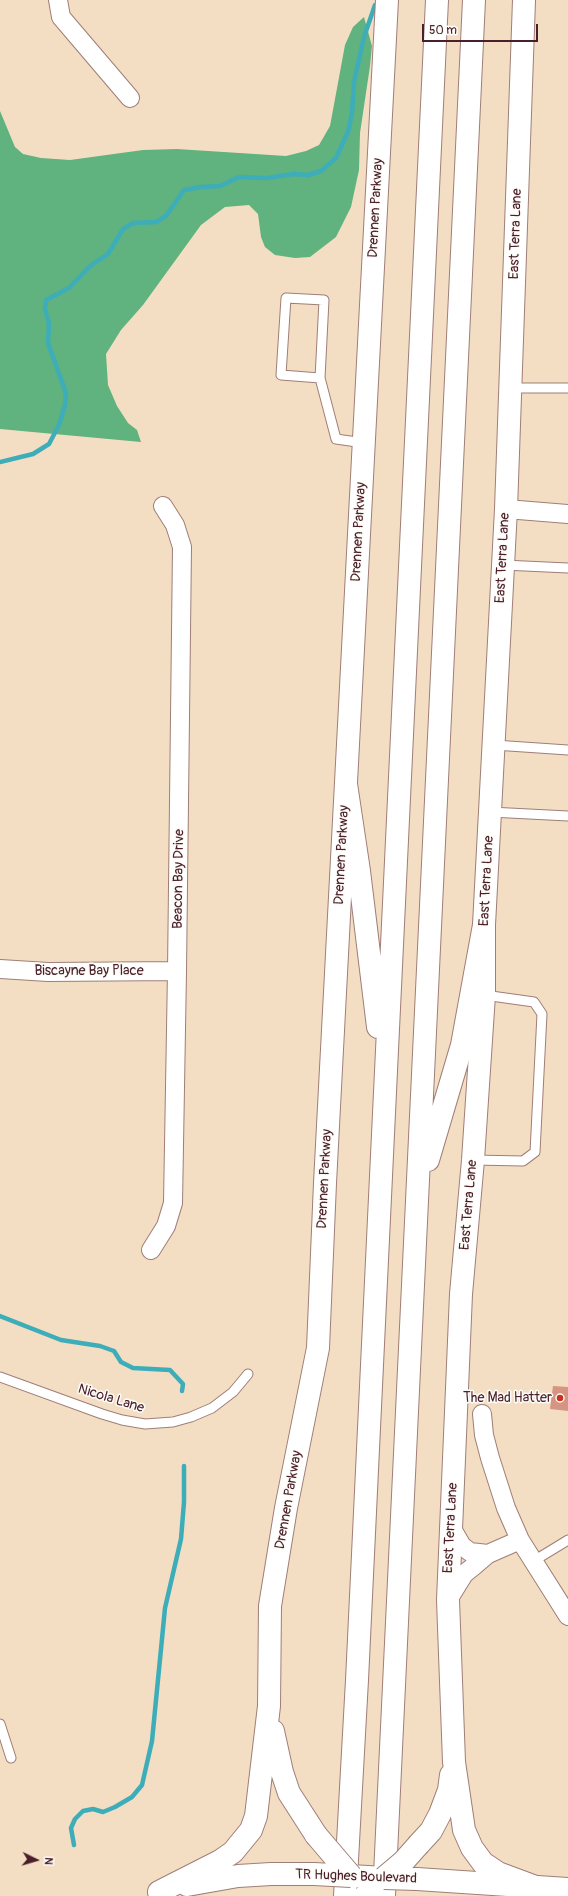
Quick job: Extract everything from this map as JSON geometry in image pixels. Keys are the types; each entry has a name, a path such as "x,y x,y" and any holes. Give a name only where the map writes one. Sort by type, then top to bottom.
{"main road":[{"name":"Drennen Parkway","path":"269,1706 270,1606 286,1508 318,1348 387,0"},
{"path":"348,1886 437,0"},
{"path":"384,1887 474,0"},
{"name":"East Terra Lane","path":"454,1762 448,1600 461,1294 473,1160 484,995 484,925 506,509 524,0"},
{"path":"346,784 359,871 385,1090"},
{"path":"418,1192 462,1045 484,925"},
{"path":"269,1706 278,1755 289,1793 348,1886 366,1896 384,1887 402,1862 431,1831 440,1814 449,1790 454,1762"},
{"path":"153,1894 220,1861 238,1847 251,1830 259,1798 269,1706"},
{"path":"454,1762 464,1830 472,1848 483,1863 498,1873 533,1886"},
{"name":"TR Hughes Boulevard","path":"153,1894 202,1882 238,1876 271,1874 314,1874 348,1886 384,1887 417,1879 568,1889"}],"street":[{"path":"58,0 61,17 130,98"},
{"name":"Beacon Bay Drive","path":"151,1250 166,1226 173,1204 177,971 182,547 175,526 163,506"},
{"path":"506,509 568,514"},
{"name":"Biscayne Bay Place","path":"0,969 48,972 177,971"},
{"path":"482,1414 484,1435 506,1508 520,1540 532,1562 568,1616"},
{"path":"451,1527 462,1546 470,1552 488,1554"},
{"path":"448,1600 464,1574 488,1554 520,1540"}],"lane":[{"path":"320,378 281,375 286,298 324,300 320,378 336,439 364,443"},
{"path":"510,388 568,388"},
{"path":"503,565 568,568"},
{"path":"494,745 568,750"},
{"path":"490,812 568,816"},
{"path":"473,1160 523,1161 535,1152 542,1014 534,1002 484,995"},
{"name":"Nicola Lane","path":"0,1376 102,1414 122,1420 145,1424 173,1422 191,1417 212,1408 233,1392 248,1374"},
{"path":"532,1562 568,1540"},
{"path":"0,1724 11,1758"}],"green space":[{"path":"364,17 372,46 360,133 359,170 351,207 336,237 310,257 295,258 275,255 265,247 261,237 258,214 249,205 225,207 201,225 143,305 121,330 106,354 108,385 117,406 128,423 137,430 141,442 0,429 0,111 15,147 23,154 41,158 70,160 143,150 177,149 286,156 306,151 319,145 330,126 345,45 353,27"}],"building":[{"name":"The Mad Hatter","path":"553,1386 568,1387 568,1411 550,1409"}],"waterway":[{"path":"0,462 33,454 49,444 59,425 65,405 66,393 48,343 49,323 45,309 46,300 69,288 90,266 108,254 123,229 133,223 156,222 166,216 184,190 200,187 220,186 239,177 267,178 294,174 308,175 321,171 336,158 348,132 352,113 354,82 364,37 375,5"},
{"path":"0,1316 61,1340 100,1346 114,1351 121,1362 133,1368 170,1370 183,1384 182,1391"},
{"path":"74,1845 71,1828 75,1819 83,1811 93,1809 103,1812 115,1807 132,1797 142,1785 152,1741 165,1608 181,1539 184,1502 184,1466"}],"place":[{"name":"The Mad Hatter","path":"560,1398"}]}
